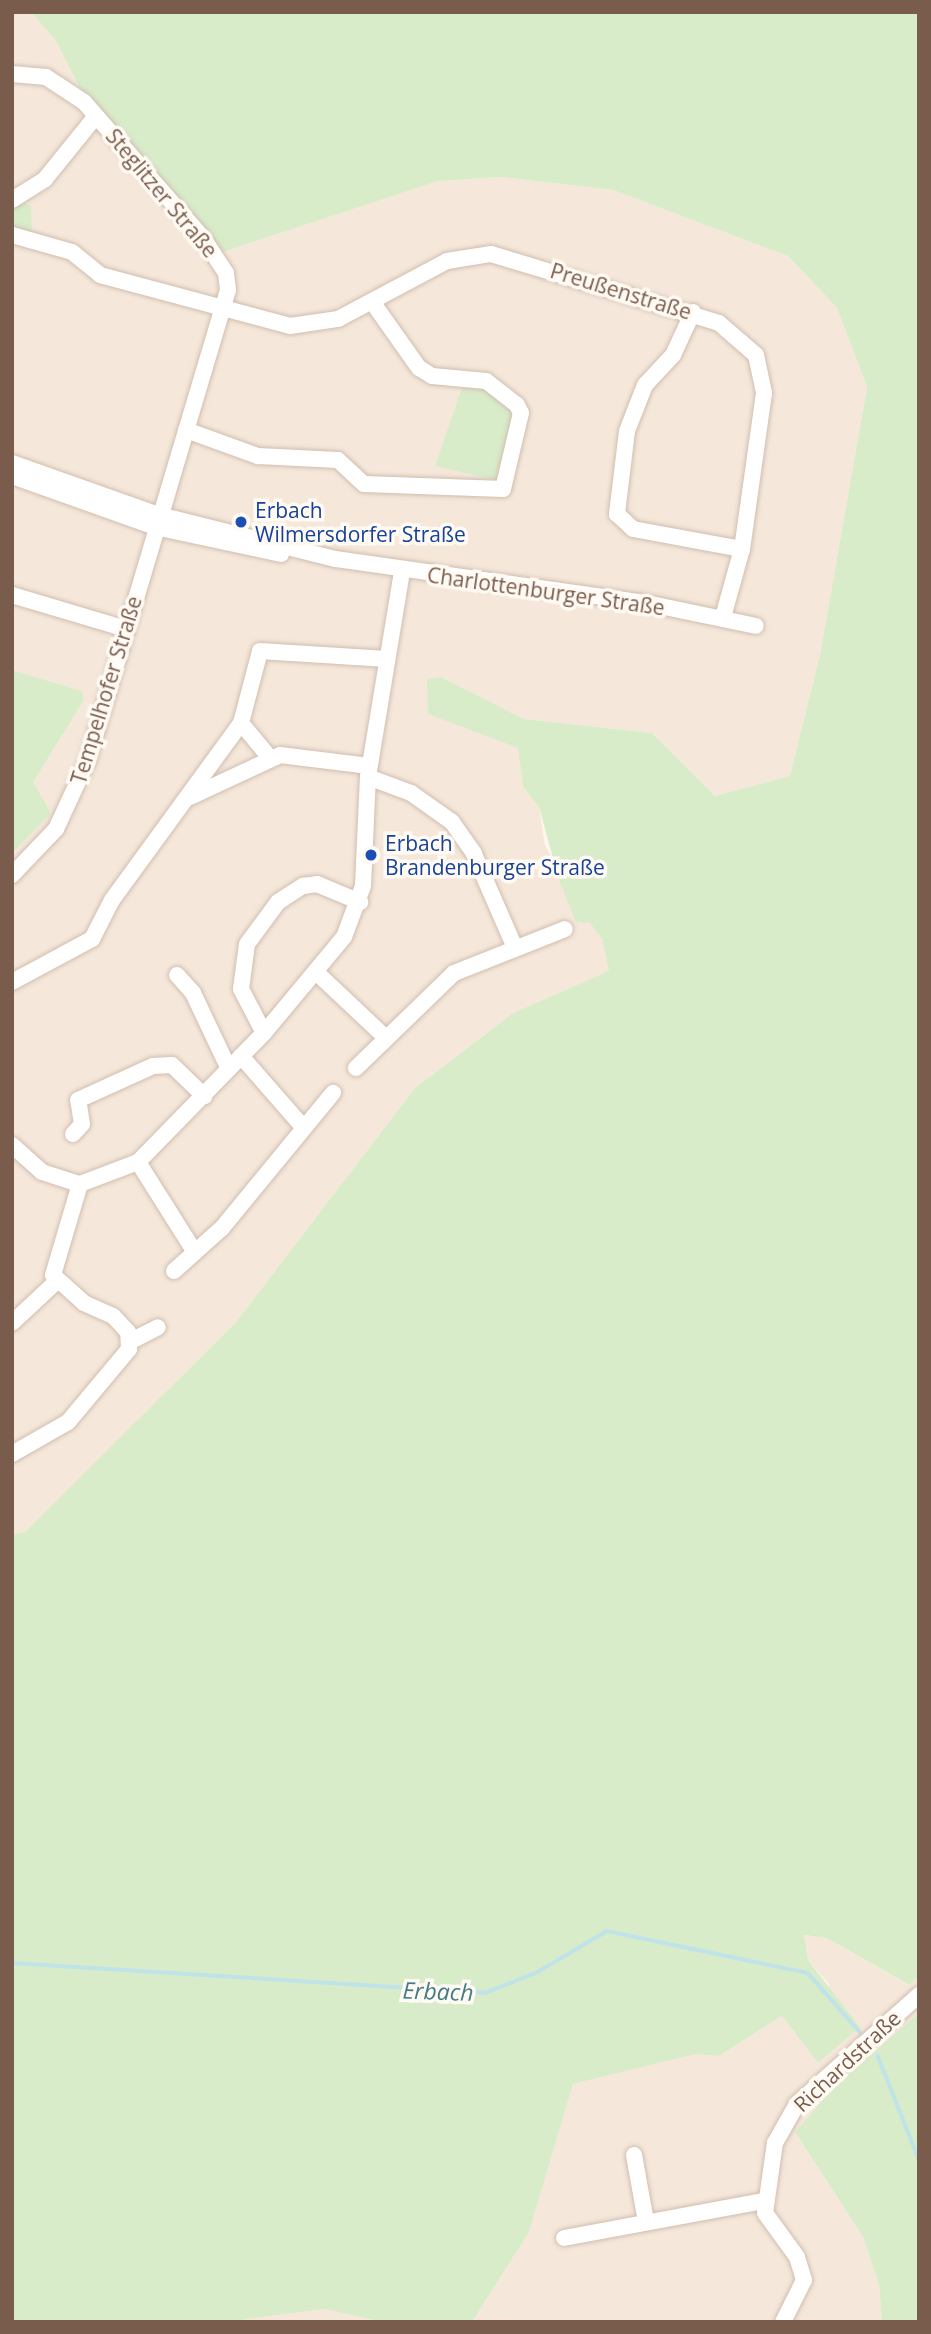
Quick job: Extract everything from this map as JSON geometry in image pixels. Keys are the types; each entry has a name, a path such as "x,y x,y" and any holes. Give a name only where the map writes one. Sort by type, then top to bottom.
{"street":[{"name":"Steglitzer Straße","path":"12,74 46,77 96,116 218,258 228,290 186,430"},
{"name":"Steglitzer Straße","path":"12,200 45,179 96,116"},
{"name":"Preußenstraße","path":"12,235 72,252 100,275 223,313 315,325 373,303 447,261 491,254 693,312 741,337 763,372 761,439 742,549 723,617"},
{"path":"373,303 419,368 432,376 486,381 517,405 521,413 503,489"},
{"path":"693,312 673,355 645,385 627,431 617,514 633,529 742,549"},
{"path":"186,430 258,456 338,460 364,484 503,489 517,501"},
{"name":"Tempelhofer Straße","path":"12,875 66,813 87,762 123,628 186,430"},
{"name":"Charlottenburger Straße","path":"12,463 157,521"},
{"name":"Charlottenburger Straße","path":"12,476 254,550 335,559 401,571 723,617 756,626"},
{"path":"12,1145 42,1172 80,1184 138,1162 264,1033 317,973 360,902 368,772 401,571"},
{"path":"12,595 123,628"},
{"path":"12,982 92,939 112,900 189,798 241,723 260,651 387,659"},
{"path":"241,723 270,758"},
{"path":"189,798 270,758 290,754 368,772 411,793 452,822 474,855 515,948"},
{"path":"264,1033 241,989 247,944 278,902 303,886 317,884 360,902"},
{"path":"356,1068 438,984 515,948 565,929"},
{"path":"317,973 385,1037"},
{"path":"177,975 194,993 229,1069"},
{"path":"241,1056 303,1127"},
{"path":"74,1134 82,1124 78,1100 153,1066 172,1065 204,1096"},
{"path":"174,1271 222,1228 333,1093"},
{"path":"138,1162 194,1251"},
{"path":"57,1281 54,1259 80,1184"},
{"path":"12,1323 57,1281"},
{"path":"57,1281 113,1316 131,1341"},
{"path":"12,1454 68,1422 131,1341 158,1328"},
{"name":"Richardstraße","path":"763,2201 775,2143 797,2104 919,1995"},
{"path":"634,2155 646,2222"},
{"path":"564,2238 763,2201 768,2222 802,2270 804,2280 783,2322"}],"shaded area":[{"path":"12,12 31,12 56,41 79,87 223,252 438,181 502,177 613,190 788,256 837,308 867,387 820,655 790,776 715,796 652,733 524,719 441,677 483,731 518,748 523,787 539,807 545,846 602,939 610,971 513,1013 415,1088 236,1322 25,1532 13,1535 12,854 51,813 32,783 84,700 82,691 12,670"},
{"path":"804,1935 827,1938 908,1985 919,1976 919,2013 832,2089 795,2132 863,2237 879,2285 882,2322 472,2322 529,2232 573,2084 696,2054 719,2056 782,2016 818,2063 829,1984 808,1960"},
{"path":"324,2309 382,2322 225,2322"}],"green space":[{"path":"31,12 919,12 919,1976 909,1985 827,1938 804,1935 808,1960 860,2027 818,2063 782,2016 719,2056 696,2054 573,2084 529,2232 472,2322 382,2322 324,2309 225,2322 12,2322 12,1535 25,1532 236,1322 415,1088 513,1013 609,971 602,939 590,923 576,922 560,883 539,807 523,787 518,748 428,714 427,679 441,677 524,719 652,733 715,796 790,776 820,655 867,387 837,308 788,256 613,190 502,177 438,181 223,252 79,87 56,41"},
{"path":"20,201 31,206 32,235 12,229 12,207"},
{"path":"480,385 514,412 496,480 435,466 462,388"},
{"path":"12,670 82,691 84,700 33,782 51,813 12,854"},
{"path":"919,2013 919,2322 882,2322 879,2285 863,2237 795,2132 832,2089"}],"waterway":[{"name":"Erbach","path":"12,1963 485,1993 536,1973 607,1931 808,1973 860,2032"},
{"name":"Erbach","path":"878,2056 919,2159"}],"place":[{"name":"Erbach Wilmersdorfer Straße","path":"241,522"},
{"name":"Erbach Brandenburger Straße","path":"371,855"}]}
